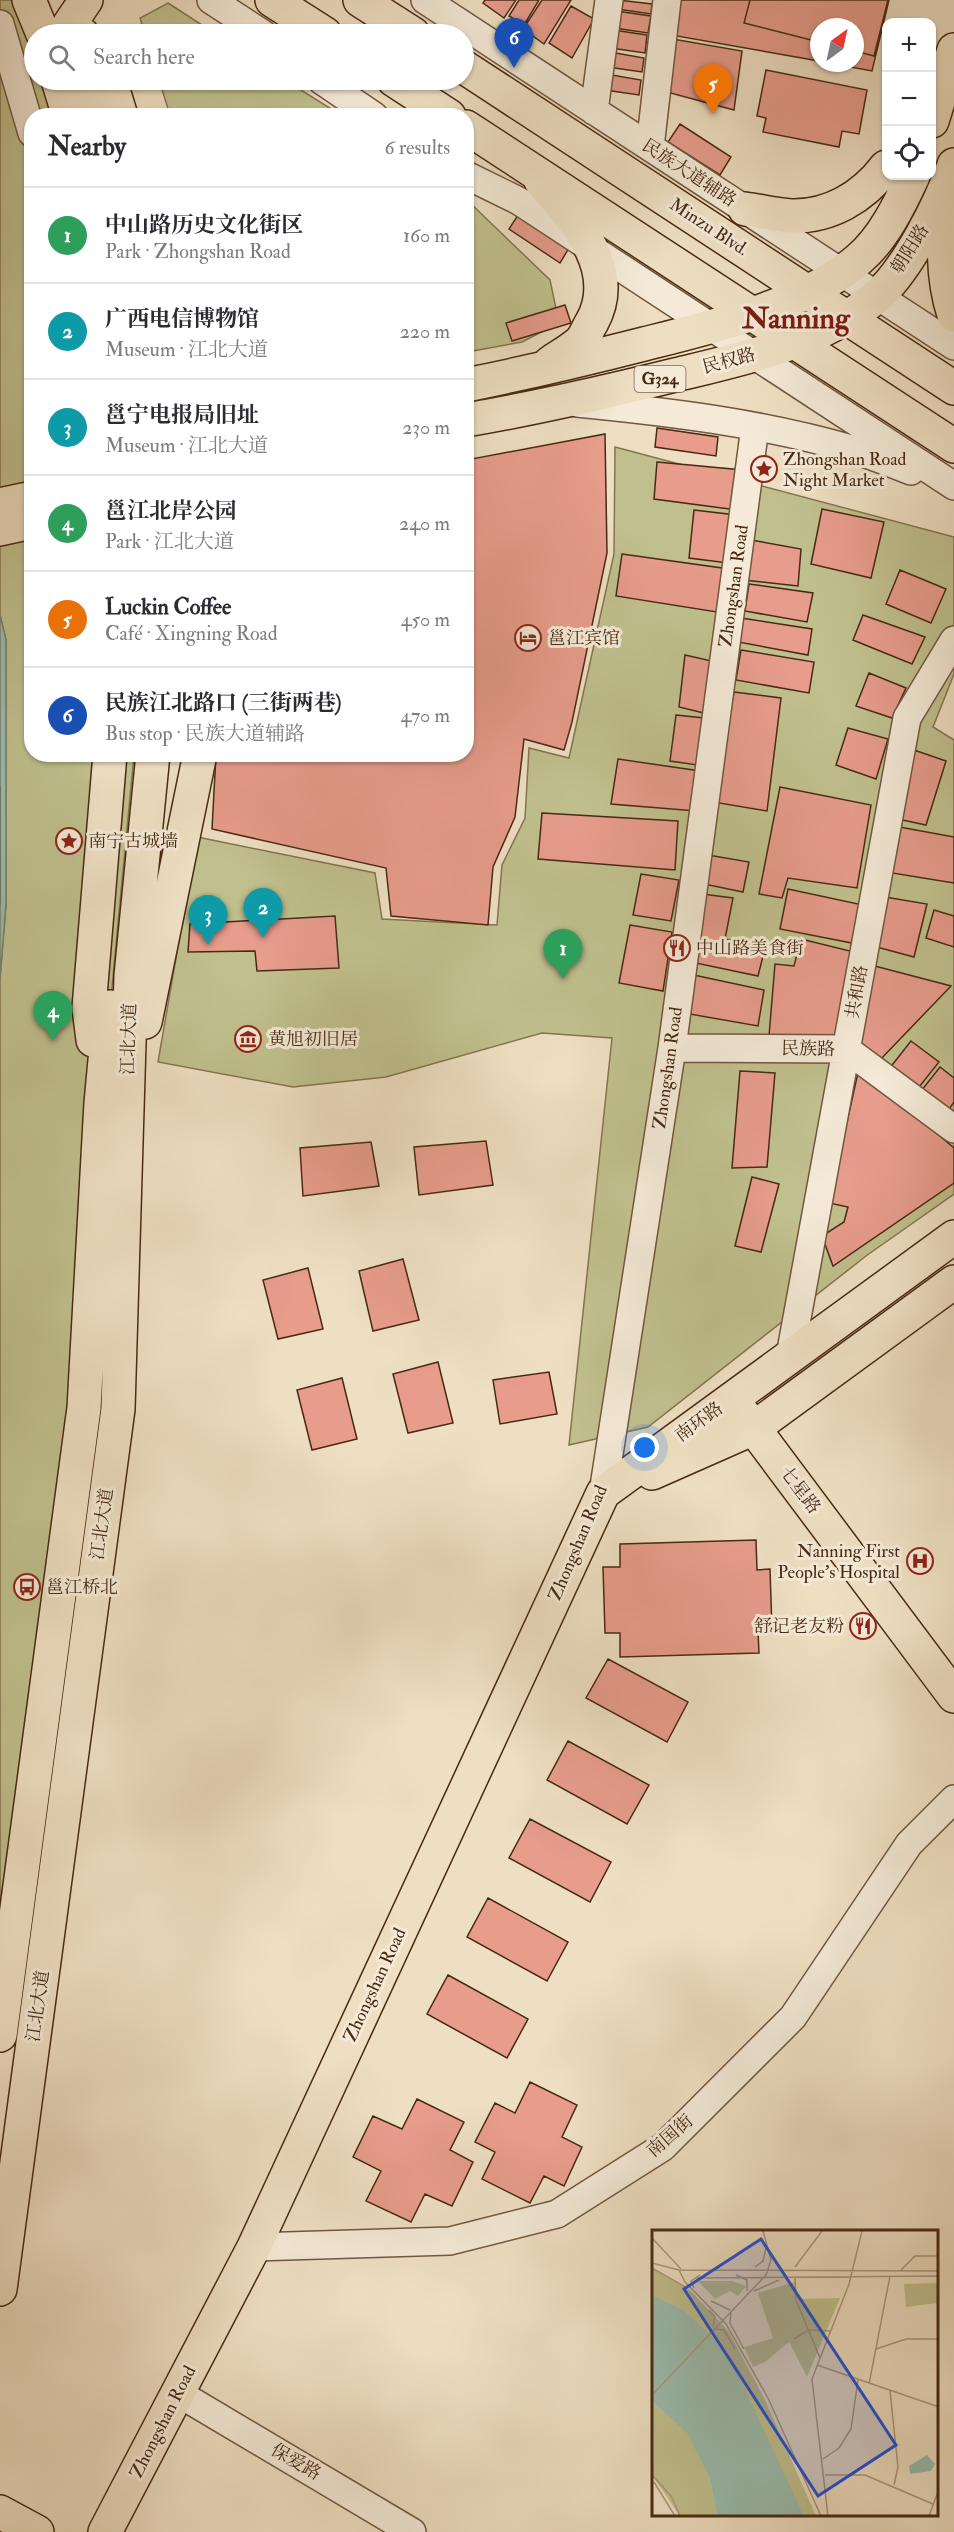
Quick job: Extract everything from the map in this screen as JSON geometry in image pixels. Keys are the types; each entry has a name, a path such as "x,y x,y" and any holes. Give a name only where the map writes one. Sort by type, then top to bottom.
{"main road":[{"path":"29,0 66,23"},
{"path":"38,0 66,23"},
{"path":"272,0 309,24"},
{"path":"360,0 397,24"},
{"path":"390,0 410,24"},
{"path":"936,104 954,50"},
{"name":"Minzu Blvd.","path":"474,74 954,388"},
{"path":"57,90 58,108"},
{"path":"60,90 66,108"},
{"path":"86,90 90,108"},
{"path":"113,90 119,108"},
{"path":"409,90 437,108"},
{"path":"474,132 954,446"},
{"path":"530,169 578,223 592,250 600,274 600,307 582,340 538,371"},
{"path":"745,209 791,216 822,212 844,204 864,192 882,172"},
{"path":"951,174 943,260 947,294 954,315"},
{"name":"朝阳路","path":"847,318 877,296 892,279 917,242 951,174"},
{"name":"朝阳路","path":"753,314 807,292 860,259 881,234 912,180"},
{"name":"民权路","path":"474,383 538,371 711,327 753,314"},
{"name":"民权路","path":"474,419 566,402 754,355 847,318"},
{"path":"0,505 24,500"},
{"path":"0,529 24,524"},
{"path":"109,762 89,1008 114,1101"},
{"name":"江北大道","path":"0,2035 84,1408 114,1101 134,762"},
{"name":"江北大道","path":"122,975 152,762"},
{"path":"114,1101 198,762"},
{"name":"江北大道","path":"0,2289 118,1409 114,1101"},
{"name":"南环路","path":"603,1493 954,1237"},
{"name":"南环路","path":"603,1493 754,1428 954,1282"},
{"name":"七星路","path":"732,1399 954,1696"},
{"name":"Zhongshan Road","path":"108,2527 254,2247 603,1493"},
{"path":"0,2512 37,2532"},
{"path":"79,2532 108,2527"}],"street":[{"path":"211,0 248,24"},
{"path":"594,111 609,0"},
{"path":"650,147 667,0"},
{"name":"民族大道辅路","path":"434,3 465,24"},
{"path":"0,24 25,108"},
{"name":"民族大道辅路","path":"474,30 954,346"},
{"path":"336,90 362,108"},
{"path":"474,179 519,201 954,486"},
{"path":"566,402 683,414 755,427 853,449 954,486"},
{"name":"Zhongshan Road","path":"603,1493 672,1047 755,427"},
{"name":"共和路","path":"790,1356 907,718 954,640"},
{"name":"民族路","path":"672,1047 846,1049 954,1129"},
{"name":"南国街","path":"254,2247 450,2241 557,2214 663,2147 793,2017 909,1844 954,1799"},
{"name":"保爱路","path":"178,2393 412,2532"}],"green space":[{"path":"0,0 29,0 33,24 24,24 24,90 61,90 67,108 24,108 24,762 133,762 101,1103 0,2035 0,979 6,904 6,640 0,615"},
{"path":"168,3 201,24 142,24 140,18"},
{"path":"162,90 301,90 330,108 168,108"},
{"path":"474,207 550,280 559,323 522,342 474,351"},
{"path":"615,447 954,537 954,674 933,727 954,740 954,1194 866,1256 648,1427 569,1445 612,1038 542,1033 386,1077 293,1087 158,1062 197,837 375,873 382,919 497,925 502,865 525,818 529,748 569,758 614,554"}],"water":[{"path":"0,615 6,640 6,904 0,979"}],"building":[{"path":"485,0 516,0 504,18 483,3"},
{"path":"519,0 539,0 524,25 509,16"},
{"path":"542,0 571,0 544,44 523,29"},
{"path":"618,0 652,4 651,14 617,9"},
{"path":"676,0 889,0 885,18 882,18 882,29 872,71 864,70 864,18 810,18 810,59 671,35"},
{"path":"750,0 888,0 874,56 864,53 864,18 810,18 810,40 744,23"},
{"path":"571,6 594,19 572,58 549,43"},
{"path":"616,11 651,16 648,33 614,28"},
{"path":"613,30 647,35 645,53 611,48"},
{"path":"667,38 742,51 734,110 663,91"},
{"path":"610,52 644,58 642,72 608,67"},
{"path":"766,70 867,90 859,134 842,131 839,147 763,132 766,118 757,116"},
{"path":"606,74 641,80 639,95 605,90"},
{"path":"680,124 731,157 720,175 668,142"},
{"path":"518,215 569,248 560,263 509,229"},
{"path":"565,305 571,323 512,341 506,323"},
{"path":"657,428 718,437 716,456 655,447"},
{"name":"邕江宾馆","path":"605,434 607,553 572,722 564,750 524,739 515,817 493,867 488,925 391,916 386,868 212,829 216,762 474,762 474,459"},
{"path":"657,462 743,470 737,510 654,499"},
{"path":"822,509 884,522 871,578 811,564"},
{"path":"694,510 736,515 728,563 689,558"},
{"path":"751,540 801,549 798,586 744,580"},
{"path":"622,554 729,569 723,613 616,596"},
{"path":"900,570 946,589 931,623 886,604"},
{"path":"749,584 813,593 807,622 745,611"},
{"path":"863,615 925,637 912,664 853,640"},
{"path":"741,618 812,629 808,655 738,642"},
{"path":"741,650 814,662 809,693 736,680"},
{"path":"685,655 716,662 708,714 679,707"},
{"path":"869,673 906,688 892,718 856,706"},
{"path":"734,692 781,698 767,811 713,802"},
{"path":"676,715 704,718 697,765 670,761"},
{"path":"848,728 888,739 876,779 836,765"},
{"path":"914,750 946,761 926,825 893,818"},
{"path":"618,759 700,771 696,811 611,804"},
{"path":"780,787 871,805 857,888 788,878 782,898 759,894"},
{"path":"542,813 678,821 675,870 538,859"},
{"path":"894,826 954,837 954,883 886,872"},
{"path":"708,855 749,862 743,892 704,884"},
{"path":"641,874 679,880 671,921 633,915"},
{"path":"788,889 863,905 857,944 780,929"},
{"path":"702,894 733,898 725,939 765,948 758,976 691,962"},
{"path":"885,897 927,904 914,957 873,946"},
{"path":"934,910 954,916 954,947 926,938"},
{"path":"335,916 339,968 257,971 255,951 188,952 190,924"},
{"path":"630,925 672,932 663,991 619,983"},
{"path":"801,939 858,953 841,1041 769,1036 775,964 794,966"},
{"path":"871,965 951,986 878,1062 857,1046"},
{"path":"689,974 764,990 758,1026 684,1013"},
{"path":"911,1041 939,1062 916,1091 889,1069"},
{"path":"940,1067 954,1078 954,1102 944,1117 917,1096"},
{"path":"859,1068 954,1148 954,1183 833,1266 822,1236 844,1222 848,1207 829,1203"},
{"path":"740,1071 775,1073 767,1167 732,1168"},
{"path":"486,1141 493,1185 419,1195 414,1147"},
{"path":"371,1142 379,1186 303,1196 300,1148"},
{"path":"752,1177 779,1184 761,1252 735,1246"},
{"path":"403,1259 419,1320 373,1331 359,1271"},
{"path":"308,1268 323,1329 278,1339 263,1280"},
{"path":"438,1362 453,1423 408,1433 393,1374"},
{"path":"549,1372 557,1414 500,1424 493,1380"},
{"path":"342,1378 357,1439 312,1450 297,1390"},
{"path":"756,1540 757,1570 770,1569 772,1631 758,1631 759,1653 620,1657 620,1633 605,1633 603,1567 620,1567 620,1544"},
{"path":"608,1659 688,1702 667,1742 586,1698"},
{"path":"568,1741 649,1785 627,1824 547,1780"},
{"path":"530,1819 611,1862 590,1902 509,1858"},
{"path":"488,1898 568,1942 547,1981 467,1937"},
{"path":"448,1975 528,2019 507,2058 427,2014"},
{"path":"530,2082 577,2105 562,2137 582,2147 564,2186 544,2176 530,2203 482,2179 495,2152 475,2142 495,2103 515,2113"},
{"path":"417,2099 464,2122 450,2150 473,2162 452,2206 425,2194 411,2222 366,2201 381,2171 353,2157 373,2116 402,2129"}],"place":[{"name":"民族江北路口 (三街两巷)","path":"514,68"},
{"name":"Luckin Coffee","path":"713,114"},
{"name":"Zhongshan Road Night Market","path":"764,469"},
{"name":"邕江宾馆","path":"528,638"},
{"name":"南宁古城墙","path":"69,841"},
{"name":"广西电信博物馆","path":"263,938"},
{"name":"邕宁电报局旧址","path":"208,945"},
{"name":"中山路美食街","path":"677,948"},
{"name":"中山路历史文化街区","path":"563,979"},
{"name":"黄旭初旧居","path":"248,1039"},
{"name":"邕江北岸公园","path":"53,1041"},
{"name":"Nanning First People's Hospital","path":"920,1561"},
{"name":"邕江桥北","path":"27,1587"},
{"name":"舒记老友粉","path":"863,1626"}],"district":[{"name":"Nanning","path":"796,318"}]}
